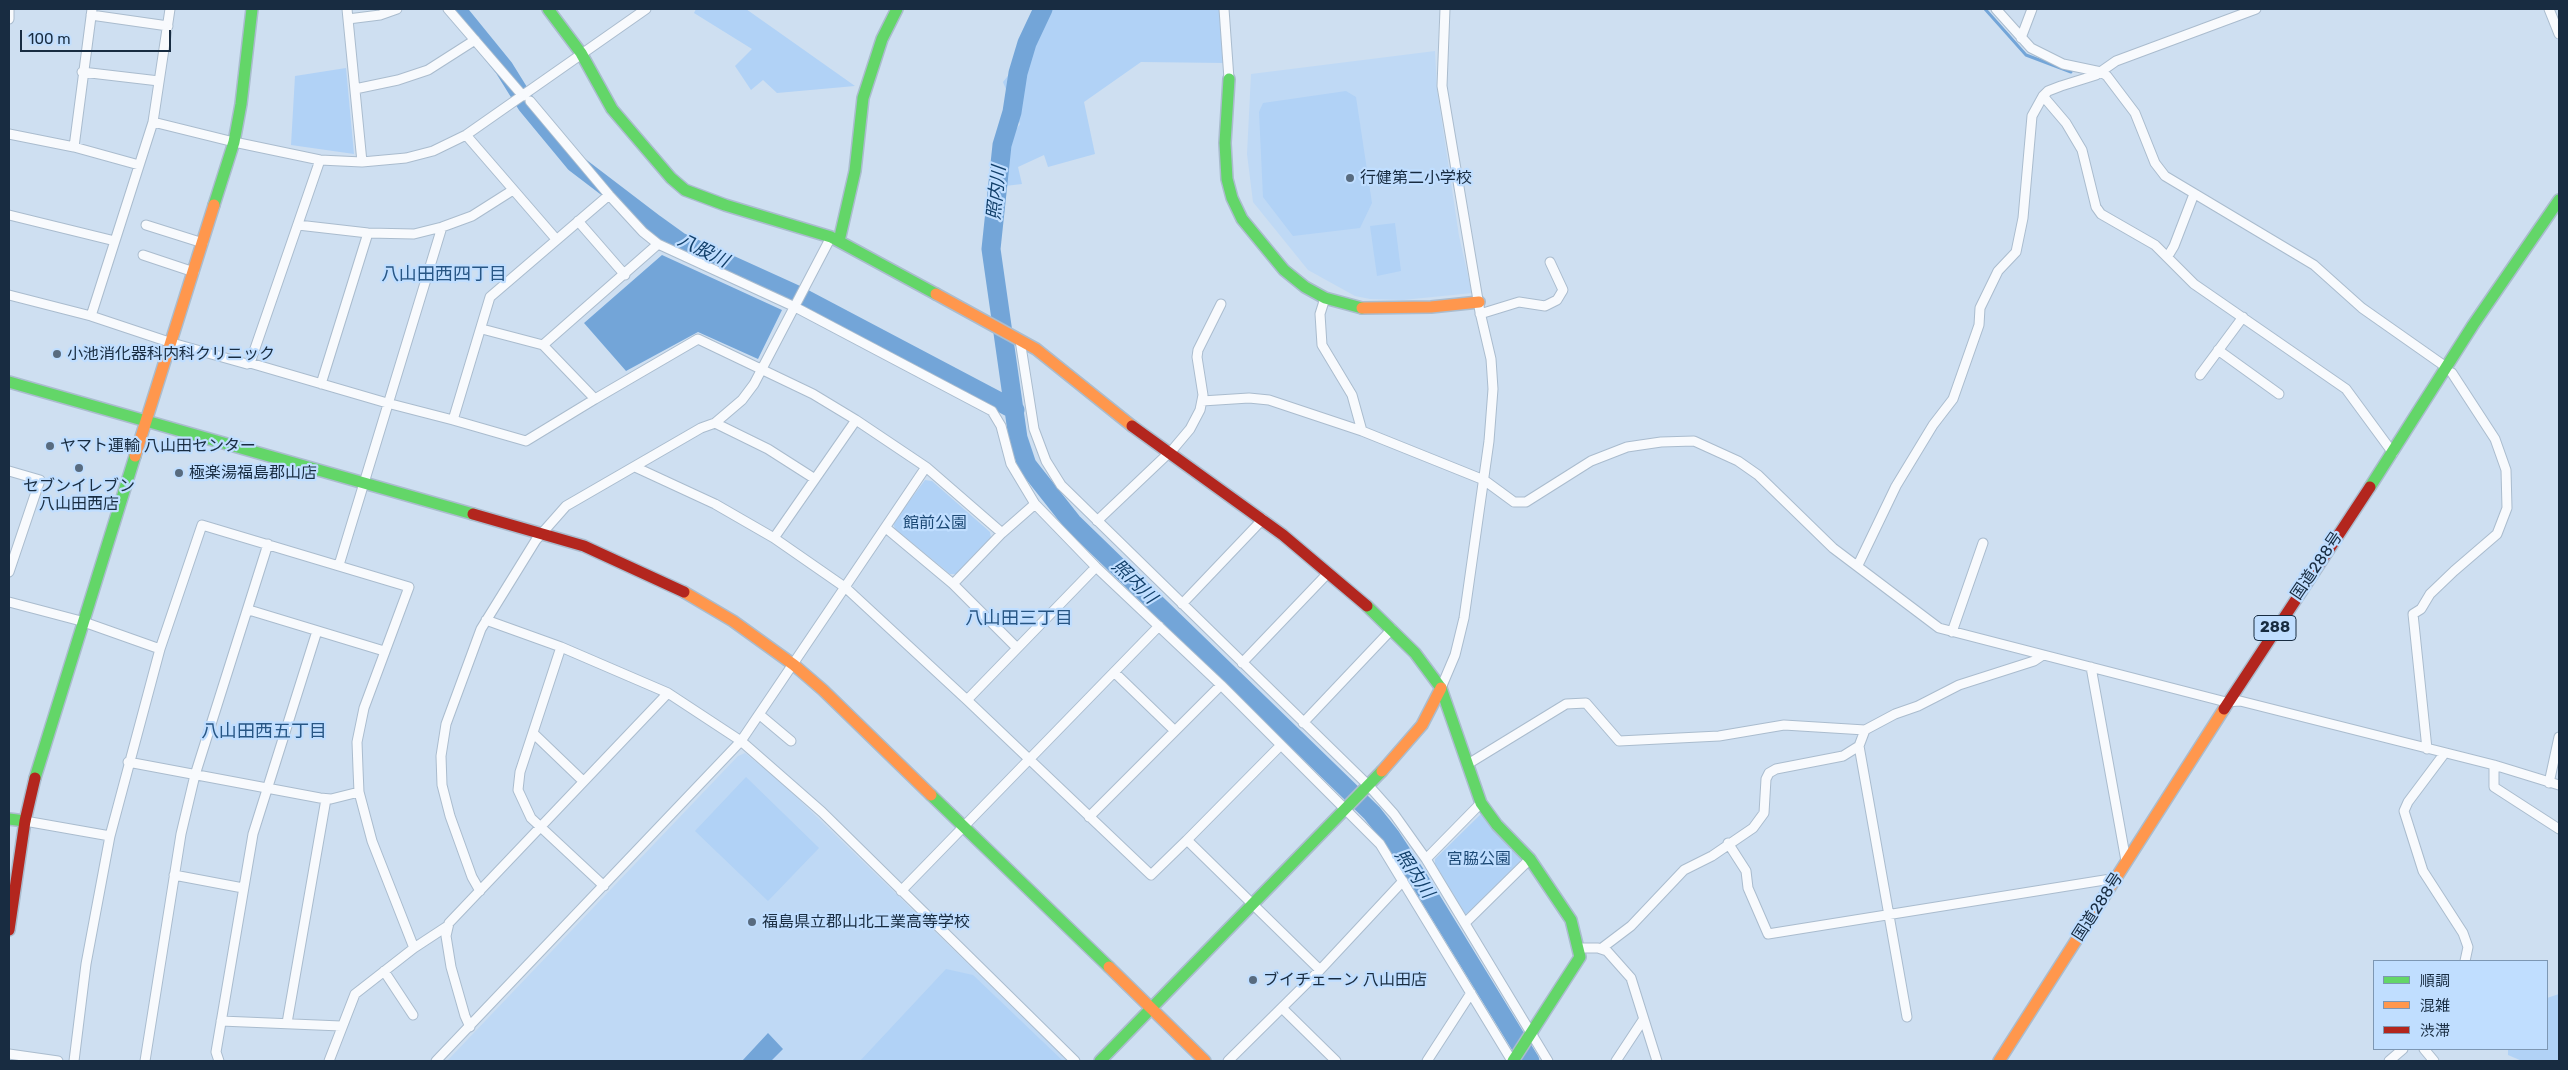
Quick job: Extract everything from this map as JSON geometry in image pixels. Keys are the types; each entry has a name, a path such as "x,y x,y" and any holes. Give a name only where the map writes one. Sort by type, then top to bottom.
{"main road":[{"path":"9,930 25,821 38,763 81,621 172,343 234,142 241,104 252,9"},
{"path":"548,9 581,53 612,109 671,178 685,190 725,206 804,227 835,239 1036,349 1167,453 1263,519 1392,629 1441,688 1481,803 1497,825 1530,859 1571,920 1579,948 1580,956 1512,1061"},
{"path":"835,239 855,171 863,98 882,39 898,9"},
{"path":"1228,79 1225,143 1227,179 1235,208 1284,270 1306,287 1325,298 1364,308 1387,310 1479,302"},
{"name":"国道288号","path":"2449,370 2525,247 2559,200"},
{"name":"国道288号","path":"1999,1061 2126,864 2226,702 2559,210"},
{"path":"9,382 584,546 680,590 734,621 794,665 823,690 1205,1061"},
{"name":"国道288号","path":"2009,1061 2059,978 2122,884 2203,753 2240,701 2394,454"},
{"path":"1100,1061 1253,906 1406,746 1422,725 1441,688"},
{"path":"9,819 25,821"}],"street":[{"path":"9,9 9,19"},
{"path":"91,316 153,122 170,9"},
{"path":"347,9 362,162"},
{"path":"348,19 380,15 397,9"},
{"path":"448,9 609,195 643,232 658,244 795,307 992,411 1001,426 1011,464 1035,504 1096,567 1221,685 1380,844 1512,1061"},
{"path":"153,122 234,142 320,160 362,162 406,158 427,153 466,135 526,99 581,53 646,9"},
{"path":"1224,9 1228,79"},
{"path":"1441,688 1454,655 1464,618 1489,441 1493,374 1480,314 1449,139 1442,86 1445,9"},
{"path":"1996,9 2031,48 2063,64 2100,72 2107,76 2135,113 2146,145 2160,172 2314,265 2362,308 2449,370 2472,401 2498,447 2506,470 2507,508 2497,534 2439,585 2421,609 2413,614 2427,749"},
{"path":"2021,38 2032,9"},
{"path":"1858,565 1896,486 1933,425 1953,399 1979,325 1980,308 1998,271 2016,252 2023,218 2032,116 2043,96 2048,91 2100,72 2116,61 2256,9"},
{"path":"2549,9 2559,34"},
{"path":"74,147 82,72 92,12 168,26"},
{"path":"355,88 398,80 428,70 475,40"},
{"path":"82,72 159,81"},
{"path":"2043,96 2066,123 2082,150 2098,211 2104,217 2147,240 2168,256 2194,284 2350,393 2394,454"},
{"path":"9,134 74,147 139,165"},
{"path":"466,135 556,239"},
{"path":"250,363 320,160"},
{"path":"298,225 368,234 414,234 442,227 472,216 513,190"},
{"path":"2168,256 2177,239 2194,194"},
{"path":"453,420 482,330 490,297 609,195"},
{"path":"9,216 115,241"},
{"path":"578,221 625,275"},
{"path":"146,225 203,243"},
{"path":"339,565 365,483 386,403 442,227"},
{"path":"321,384 368,234"},
{"path":"480,891 472,877 450,816 442,785 441,756 446,724 486,620 542,534 566,506 701,428 715,423 742,400 835,239"},
{"path":"544,345 658,244"},
{"path":"143,255 194,272"},
{"path":"1480,314 1519,302 1545,306 1557,300 1562,296 1563,290 1550,262"},
{"path":"9,295 91,316 172,343 247,364 250,363 386,403 526,441 698,339 813,394 856,420 926,468 1002,533"},
{"path":"1325,298 1320,314 1322,345 1325,353 1352,394 1362,431"},
{"path":"1097,521 1190,429 1200,410 1202,401 1203,389 1196,357 1221,304"},
{"path":"2200,375 2243,317"},
{"path":"482,330 544,345 595,399"},
{"path":"1020,340 1030,412 1038,444 1061,485 1242,664 1369,786 1394,814 1426,859 1548,1061"},
{"path":"2218,350 2280,394"},
{"path":"1202,401 1249,398 1269,400 1362,431 1484,480 1514,502 1526,502 1591,461 1626,447 1661,442 1694,441 1738,461 1758,475 1833,548 1858,565 1926,621 1952,632 2226,702 2240,701 2444,754 2494,765 2559,785"},
{"path":"774,538 856,420"},
{"path":"715,423 768,449 815,479"},
{"path":"635,467 715,504 774,538 846,588 1151,875 1281,745"},
{"path":"436,1061 741,741 926,468"},
{"path":"9,471 40,480 13,543 9,572"},
{"path":"953,584 1002,533 1035,504"},
{"path":"1182,604 1263,519"},
{"path":"74,1061 86,964 110,836 128,762 160,649 202,525 409,587 364,708 357,742 359,792 372,841 414,948"},
{"path":"886,528 953,584 1017,648"},
{"path":"1952,632 1983,543"},
{"path":"145,1061 174,875 195,775 249,610 268,544"},
{"path":"967,700 1096,567"},
{"path":"1242,664 1328,573"},
{"path":"9,602 81,621 160,649"},
{"path":"249,610 384,652"},
{"path":"486,620 561,647 668,693 741,741 822,812 1075,1061"},
{"path":"901,891 1159,626"},
{"path":"1303,723 1392,629"},
{"path":"219,1061 216,1052 253,834 317,631"},
{"path":"561,647 520,772 518,790 531,818 604,886"},
{"path":"1468,764 1566,704 1586,703 1619,741 1719,736 1784,724 1865,730 1959,685 2034,661 2043,655"},
{"path":"2091,667 2126,864"},
{"path":"1114,672 1175,731"},
{"path":"1089,817 1221,685"},
{"path":"329,1061 355,994 414,948 446,928 668,693"},
{"path":"760,715 791,742"},
{"path":"1865,730 1859,746 1907,1017"},
{"path":"533,733 583,781"},
{"path":"2549,783 2559,737"},
{"path":"1602,948 1632,926 1684,870 1712,856 1728,843 1753,828 1763,817 1766,778 1772,771 1843,756 1859,746"},
{"path":"2444,754 2408,802 2404,811 2423,871 2463,933 2468,948 2465,960"},
{"path":"128,762 326,799 359,792"},
{"path":"2494,765 2494,787 2559,829"},
{"path":"287,1023 326,799"},
{"path":"1426,859 1481,803"},
{"path":"25,821 110,836"},
{"path":"1187,840 1320,970"},
{"path":"1728,843 1746,871 1748,888 1768,934 2117,878"},
{"path":"1465,923 1530,859"},
{"path":"174,875 243,888"},
{"path":"1228,1061 1320,970 1403,881"},
{"path":"446,928 451,967 470,1027"},
{"path":"1579,948 1602,948 1613,956 1631,978 1657,1061"},
{"path":"384,971 413,1014"},
{"path":"1427,1061 1471,993"},
{"path":"1282,1008 1336,1061"},
{"path":"1616,1061 1643,1020"},
{"path":"221,1022 341,1026"},
{"path":"2389,1061 2402,1050"},
{"path":"2425,1050 2434,1061"},
{"path":"9,1054 58,1061"}],"shaded area":[{"name":"行健第二小学校","path":"1435,51 1437,89 1459,236 1472,293 1403,300 1370,299 1355,296 1308,270 1253,202 1247,154 1251,74"},
{"path":"662,255 782,310 758,359 698,332 626,371 584,323"},
{"name":"福島県立郡山北工業高等学校","path":"745,753 781,782 1068,1061 447,1061 738,756"},
{"path":"768,1033 783,1049 771,1061 742,1061"}],"green space":[{"path":"696,9 746,9 855,86 777,93 763,80 751,90 735,66 752,49 694,13"},
{"path":"1047,9 1220,9 1226,63 1141,62 1084,102 1095,154 1048,167 1044,155 1018,167 1022,184 1005,186 1004,147 1020,124 1003,82 1027,52"},
{"path":"346,68 354,154 291,145 295,76"},
{"path":"1346,91 1356,97 1372,203 1360,228 1293,236 1263,197 1259,112 1263,103"},
{"path":"1395,223 1401,271 1377,276 1370,226"},
{"name":"館前公園","path":"925,480 932,481 990,532 991,538 956,574 950,574 895,529 893,523"},
{"path":"746,777 819,848 768,901 695,831"},
{"name":"宮脇公園","path":"1482,813 1521,858 1519,864 1470,913 1465,914 1435,864 1435,859"},
{"path":"946,969 973,975 1063,1061 860,1061"},
{"path":"2559,994 2559,1061 2522,1061 2508,1055 2508,1050 2548,1050 2548,998"}],"waterway":[{"name":"八股川","path":"456,9 504,68 527,105 575,163 680,242 799,296 1015,410"},
{"name":"照内川","path":"1043,9 1027,43 1018,73 1012,112 1002,145 991,249 1018,438 1027,465 1072,522 1372,813 1391,837 1418,878 1530,1061"},
{"path":"1985,9 2026,55 2071,72"}],"traffic: fast":[{"path":"214,205 234,142 241,104 252,9"},
{"path":"548,9 581,53 612,109 671,178 685,190 725,205 831,237 936,294"},
{"path":"839,241 855,171 863,98 882,39 897,9"},
{"path":"1229,79 1225,143 1227,179 1232,198 1242,219 1284,270 1305,287 1325,298 1362,308"},
{"path":"2370,487 2473,325 2559,200"},
{"path":"9,382 473,514"},
{"path":"35,778 135,456"},
{"path":"1367,606 1415,653 1441,688 1481,803 1497,825 1530,859 1571,920 1580,957 1513,1061"},
{"path":"1100,1061 1382,771"},
{"path":"931,795 1109,967"},
{"path":"9,819 25,821"}],"traffic: slow":[{"path":"135,456 214,205"},
{"path":"936,294 1036,349 1132,426"},
{"path":"1362,308 1431,307 1479,302"},
{"path":"684,592 733,621 794,665 823,690 931,795"},
{"path":"1382,771 1422,725 1441,688"},
{"path":"1999,1061 2224,709"},
{"path":"1109,967 1205,1061"}],"traffic: jam":[{"path":"1132,426 1283,535 1367,606"},
{"path":"2224,709 2370,487"},
{"path":"473,514 584,546 684,592"},
{"path":"9,930 25,821 35,778"}],"place":[{"name":"行健第二小学校","path":"1350,178"},
{"name":"小池消化器科内科クリニック","path":"57,354"},
{"name":"ヤマト運輸 八山田センター","path":"50,446"},
{"name":"セブンイレブン 八山田西店","path":"79,468"},
{"name":"極楽湯福島郡山店","path":"179,473"},
{"name":"福島県立郡山北工業高等学校","path":"752,922"},
{"name":"ブイチェーン 八山田店","path":"1253,980"}],"district":[{"name":"八山田西四丁目","path":"444,275"},
{"name":"八山田三丁目","path":"1019,619"},
{"name":"八山田西五丁目","path":"264,732"}]}
